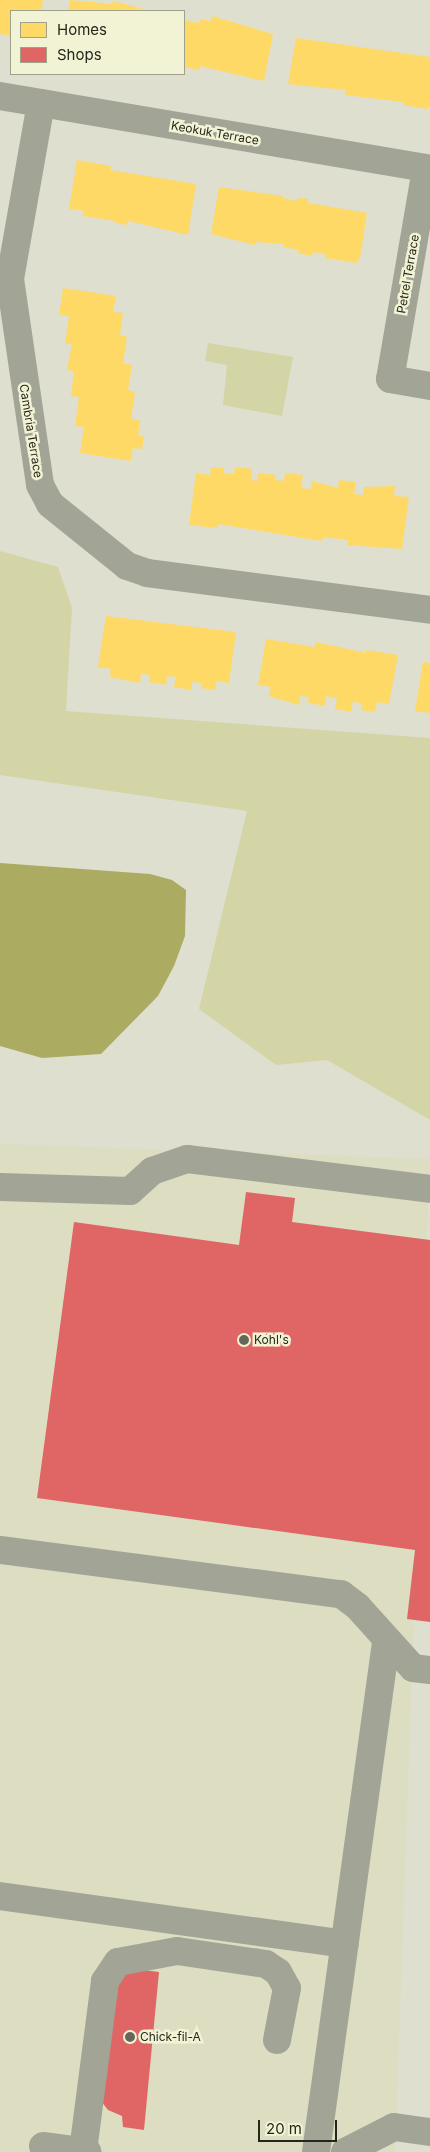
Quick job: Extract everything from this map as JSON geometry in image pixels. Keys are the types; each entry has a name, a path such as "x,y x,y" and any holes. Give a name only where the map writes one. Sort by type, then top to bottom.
{"street":[{"name":"Keokuk Terrace","path":"0,96 428,169"},
{"name":"Cambria Terrace","path":"41,103 10,288 40,485 50,504 127,566 147,573 430,610"},
{"name":"Petrel Terrace","path":"428,169 390,379 430,386"},
{"path":"0,1188 130,1191 152,1172 188,1159 430,1189"},
{"path":"0,1550 341,1594 358,1607 386,1642 413,1668 430,1670"},
{"path":"316,2152 386,1642"},
{"path":"0,1896 345,1944"},
{"path":"83,2151 105,1981 118,1962 151,1953 177,1951 266,1964 278,1972 287,1988 277,2040"},
{"path":"345,2152 394,2127 430,2132"},
{"path":"42,2146 88,2152"}],"shaded area":[{"path":"0,863 150,874 172,880 186,890 185,936 174,966 158,996 101,1054 42,1058 0,1046"},
{"path":"0,1144 430,1159 395,2152 0,2152"}],"green space":[{"path":"208,343 293,357 282,416 223,405 227,365 205,361"},
{"path":"0,551 58,567 72,608 66,711 430,738 430,1120 327,1060 276,1065 199,1009 247,811 0,775"}],"building: Homes":[{"path":"0,0 43,0 41,10 10,10 10,36 0,34"},
{"path":"70,0 112,4 113,1 144,9 106,10 68,10"},
{"path":"212,16 273,34 264,81 200,66 200,70 185,67 185,20 199,23 200,19 211,21"},
{"path":"296,38 430,57 430,105 427,109 404,105 404,102 345,95 346,90 288,84"},
{"path":"77,160 111,166 110,170 196,184 188,235 128,221 128,225 115,223 115,221 83,216 84,211 69,209"},
{"path":"219,187 283,196 282,198 297,201 298,198 309,199 308,203 367,213 360,258 356,263 325,258 326,254 313,252 312,256 298,253 299,250 284,247 284,244 256,242 255,245 211,234"},
{"path":"63,288 116,296 113,312 123,313 120,335 127,337 123,363 132,365 128,390 135,392 131,419 140,420 138,436 144,436 142,449 133,448 131,461 80,453 84,427 75,426 79,397 71,396 74,371 67,370 72,344 65,343 69,316 59,315"},
{"path":"211,467 224,468 223,473 234,474 235,467 252,469 251,480 257,481 258,473 276,475 275,480 284,481 285,473 303,475 301,488 311,489 312,481 338,488 339,480 356,482 354,494 363,495 364,487 395,486 394,496 409,497 402,549 347,545 348,540 323,537 322,541 218,524 217,528 189,525 196,473 210,475"},
{"path":"106,616 236,632 229,683 216,681 215,690 201,688 202,683 192,682 191,690 174,687 176,677 167,676 166,685 149,682 150,675 141,673 140,683 110,677 111,669 98,667"},
{"path":"266,639 315,647 316,642 366,653 366,650 398,655 389,704 377,702 375,712 361,710 362,704 353,701 351,712 335,709 337,698 326,696 325,706 308,703 309,697 300,696 299,705 269,696 271,687 258,685"},
{"path":"423,662 430,663 430,713 415,711"}],"building: Shops":[{"name":"Kohl's","path":"246,1192 295,1198 292,1222 430,1240 430,1622 407,1619 415,1550 37,1498 74,1222 239,1245"},
{"name":"Chick-fil-A","path":"121,1967 159,1972 144,2130 123,2127 122,2116 108,2110 101,2101"}],"place":[{"name":"Kohl's","path":"244,1340"},
{"name":"Chick-fil-A","path":"130,2037"}]}
